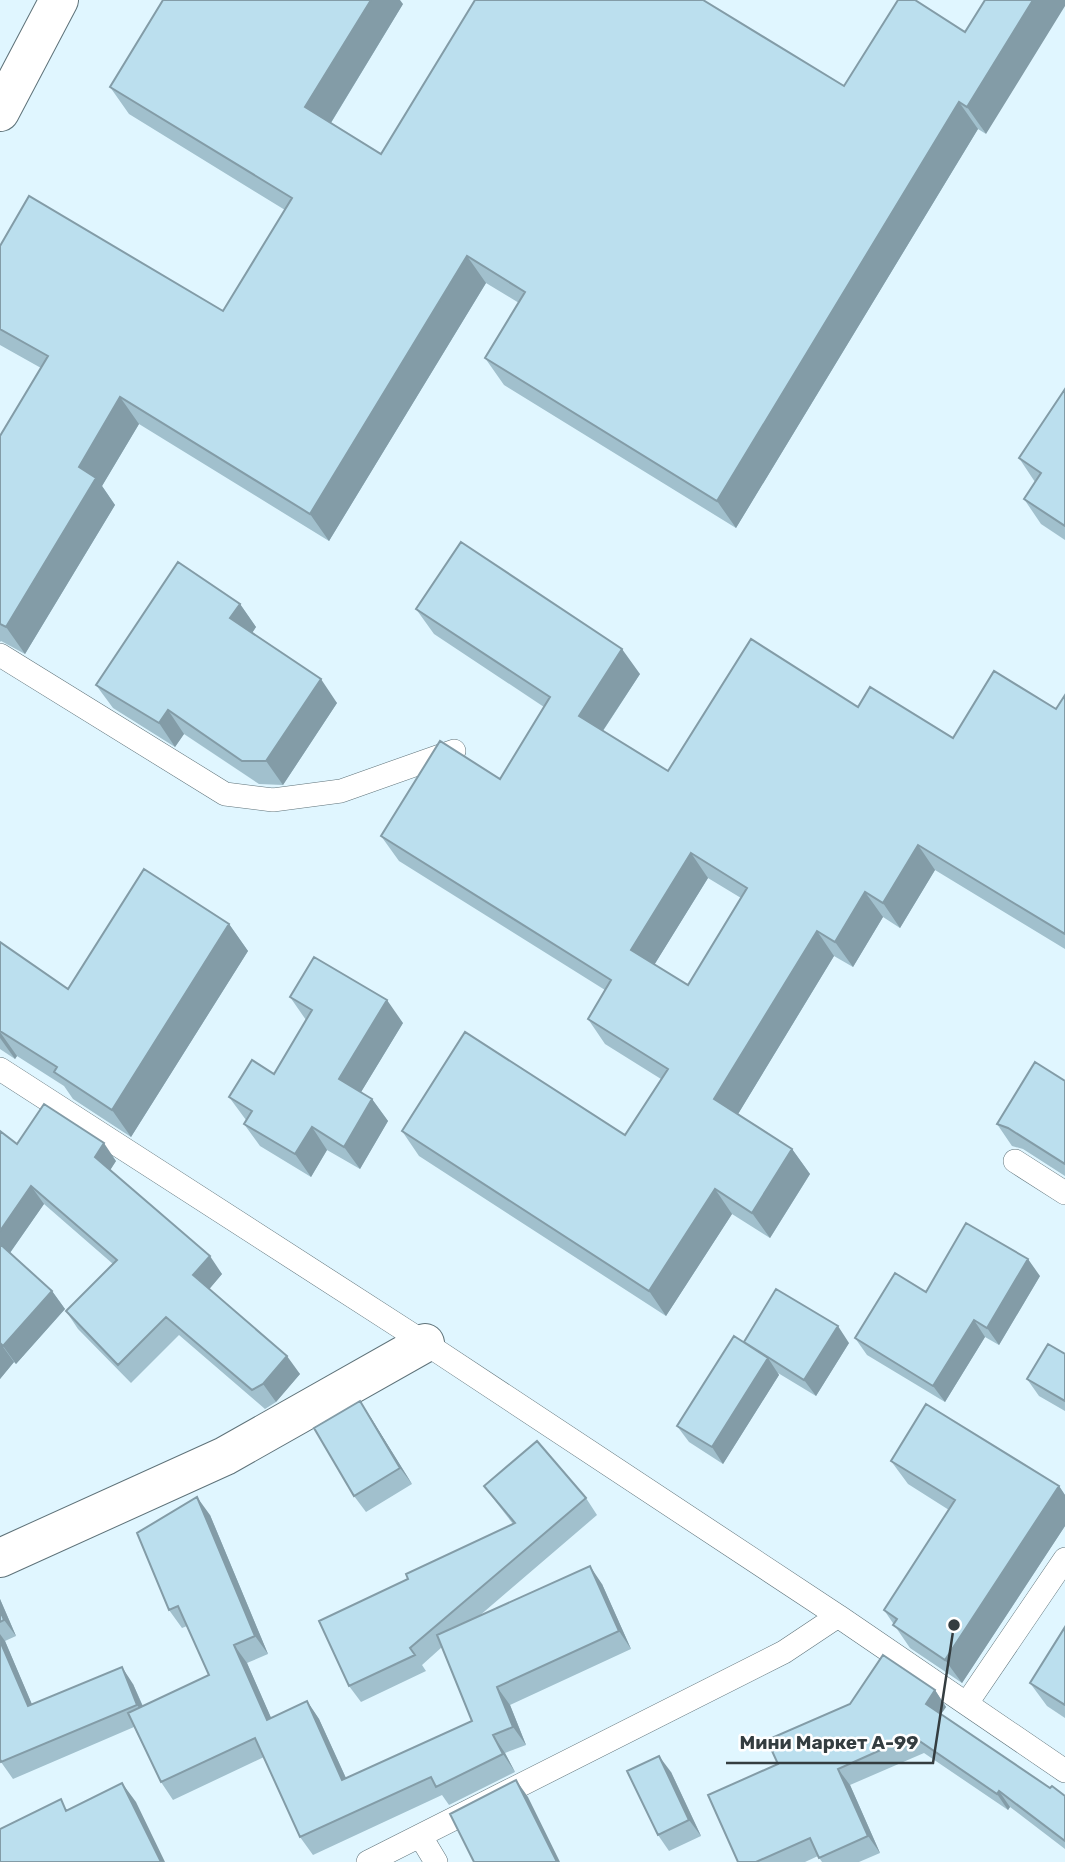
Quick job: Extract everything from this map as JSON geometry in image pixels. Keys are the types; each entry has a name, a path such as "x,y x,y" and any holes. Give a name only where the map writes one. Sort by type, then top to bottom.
{"street":[{"path":"0,112 59,0"},
{"path":"0,1558 225,1456 425,1343"}],"lane":[{"path":"0,655 225,794 274,800 341,791 454,751"},
{"path":"0,1069 425,1343 838,1616 1065,1771"},
{"path":"1015,1161 1065,1193"},
{"path":"967,1703 1065,1559"},
{"path":"368,1862 784,1652 838,1616"},
{"path":"421,1837 436,1862"}],"building":[{"path":"163,0 371,0 305,107 381,154 475,0 703,0 844,86 898,0 915,0 965,32 985,0 1033,0 967,107 959,102 717,501 485,358 525,292 467,256 310,514 120,397 79,467 96,478 6,627 0,624 0,436 48,356 0,329 0,246 29,196 223,311 292,198 110,87"},
{"path":"1065,389 1065,526 1024,499 1041,473 1019,458"},
{"path":"461,542 622,649 579,716 668,771 751,639 858,707 870,687 953,738 994,671 1056,709 1065,695 1065,934 918,845 883,903 865,892 835,942 817,931 714,1099 792,1149 752,1213 715,1189 649,1291 402,1131 465,1032 625,1135 668,1069 588,1019 611,980 381,836 440,741 500,779 550,697 416,609","holes":["691,853 747,888 688,985 631,950"]},
{"path":"178,562 240,604 230,618 321,679 266,761 242,761 168,710 159,723 96,685"},
{"path":"144,869 229,924 112,1110 54,1072 57,1067 0,1031 0,942 68,989"},
{"path":"314,957 387,1000 339,1079 372,1099 344,1147 312,1127 295,1154 244,1124 252,1111 229,1097 252,1060 274,1074 312,1010 290,997"},
{"path":"1035,1062 1065,1081 1065,1164 1008,1128 997,1124"},
{"path":"44,1104 104,1143 95,1157 210,1256 193,1275 287,1356 263,1384 252,1390 166,1317 118,1365 66,1311 117,1260 31,1186 0,1231 0,1131 17,1144"},
{"path":"966,1223 1028,1259 987,1328 974,1320 933,1386 855,1338 895,1273 926,1292"},
{"path":"0,1244 52,1291 3,1346 0,1345"},
{"path":"776,1289 838,1326 804,1380 744,1342"},
{"path":"734,1336 768,1358 712,1447 677,1426"},
{"path":"1048,1344 1065,1354 1065,1401 1027,1379"},
{"path":"360,1401 400,1468 354,1496 314,1428"},
{"path":"926,1404 1059,1486 945,1660 893,1625 897,1619 884,1610 955,1500 891,1461"},
{"path":"537,1441 586,1498 410,1648 415,1655 349,1686 319,1621 408,1579 406,1574 515,1523 484,1486"},
{"path":"197,1497 255,1636 234,1645 267,1720 307,1701 342,1780 472,1721 437,1635 590,1566 619,1631 497,1687 513,1727 493,1735 503,1754 436,1787 431,1777 300,1837 255,1738 161,1782 128,1713 209,1675 178,1606 169,1610 137,1533"},
{"path":"1065,1627 1065,1705 1030,1683"},
{"path":"0,1641 28,1706 122,1667 137,1705 1,1762"},
{"path":"883,1655 935,1690 926,1704 1065,1796 1065,1841 999,1791 997,1794 912,1736 838,1769 868,1836 819,1858 810,1838 756,1862 738,1862 708,1795 778,1764 767,1740 850,1704"},
{"path":"659,1756 689,1820 658,1835 627,1771"},
{"path":"516,1780 557,1862 474,1862 450,1814"},
{"path":"122,1783 161,1862 0,1862 0,1829 61,1799 66,1811"}],"place":[{"name":"Мини Маркет А-99","path":"954,1625"}]}
